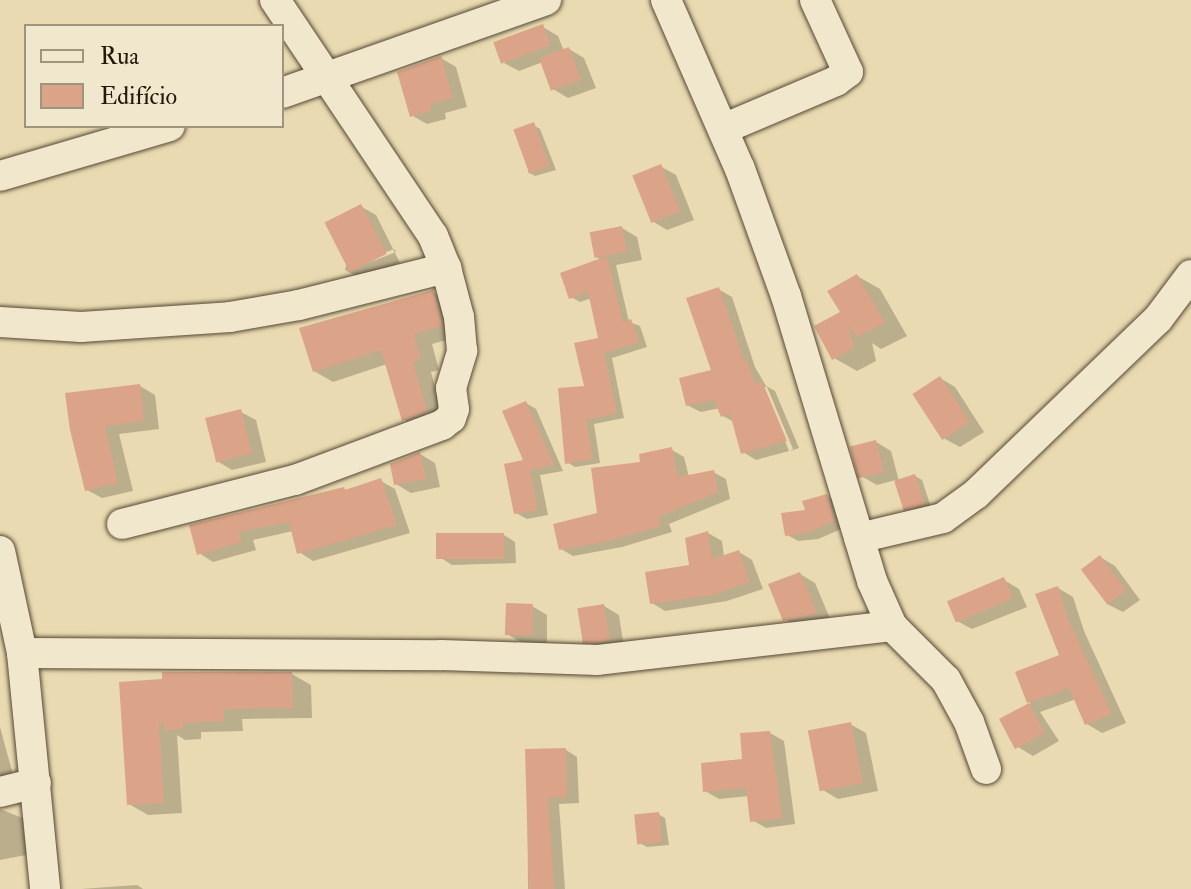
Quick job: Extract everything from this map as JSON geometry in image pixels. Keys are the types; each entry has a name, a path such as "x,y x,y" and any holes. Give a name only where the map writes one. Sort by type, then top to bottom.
{"street":[{"path":"122,524 295,480 451,418 454,409 452,377 462,351 459,317 446,268 433,236 275,0"},
{"path":"284,92 546,0"},
{"path":"666,0 723,129 786,296 872,581 892,626 946,680 969,722 986,769"},
{"path":"723,129 836,81 848,72 815,0"},
{"path":"0,176 163,128"},
{"path":"0,322 81,327 230,317 299,305 446,268"},
{"path":"859,538 943,518 976,494 1158,319 1191,275"},
{"path":"0,556 22,653 45,889"},
{"path":"22,653 377,654 598,660 892,626"},
{"path":"0,792 36,783"}],"building":[{"path":"543,24 551,46 501,64 493,42"},
{"path":"569,47 581,80 551,91 539,58"},
{"path":"441,56 453,98 430,104 432,110 410,117 397,72"},
{"path":"534,122 550,166 529,174 513,130"},
{"path":"661,164 680,211 651,223 632,176"},
{"path":"361,204 386,254 350,273 324,223"},
{"path":"622,226 627,252 595,258 590,232"},
{"path":"607,256 623,322 631,319 639,342 604,353 617,413 586,420 593,459 565,464 558,388 584,386 574,343 598,338 588,292 569,299 560,273"},
{"path":"857,274 885,323 857,337 848,324 854,348 832,360 814,326 840,312 827,291"},
{"path":"719,287 744,361 747,360 756,384 762,381 787,441 741,454 730,414 721,417 714,400 686,406 679,378 711,370 686,298"},
{"path":"433,290 442,326 414,334 421,359 413,362 427,411 402,421 381,350 313,372 299,328"},
{"path":"940,376 970,422 942,440 912,394"},
{"path":"140,384 144,421 105,426 118,483 85,491 70,430 65,393"},
{"path":"526,401 554,465 530,470 538,510 514,514 504,464 523,460 502,411"},
{"path":"241,409 252,454 216,463 205,418"},
{"path":"876,440 884,472 858,479 850,447"},
{"path":"672,447 678,477 714,470 718,492 658,517 661,526 609,541 559,550 553,524 597,513 591,468 640,462 639,454"},
{"path":"420,452 426,479 394,485 390,464"},
{"path":"915,474 925,504 904,511 894,481"},
{"path":"381,478 397,525 297,554 289,522 239,532 242,542 197,555 189,525 344,487 345,490"},
{"path":"827,494 835,521 806,533 785,536 781,513 805,510 802,501"},
{"path":"708,531 712,559 739,550 750,582 712,595 650,604 645,572 689,565 685,538"},
{"path":"436,533 504,533 504,559 436,559"},
{"path":"1100,555 1126,590 1107,605 1081,569"},
{"path":"800,572 817,613 783,621 768,584"},
{"path":"1004,577 1013,598 956,622 947,601"},
{"path":"1058,586 1069,621 1112,714 1085,725 1069,688 1027,703 1015,672 1059,655 1035,594"},
{"path":"506,603 533,604 532,636 505,635"},
{"path":"604,604 610,641 583,645 577,608"},
{"path":"162,672 292,672 293,708 224,709 224,721 183,723 183,729 164,730 164,723 159,723 164,803 127,805 119,682 162,679"},
{"path":"1029,703 1045,733 1015,749 999,719"},
{"path":"851,722 863,783 820,791 808,730"},
{"path":"770,731 782,818 750,822 746,788 703,792 701,763 742,759 740,733"},
{"path":"566,748 567,797 548,798 554,889 529,889 525,749"},
{"path":"659,812 662,842 637,844 634,815"}]}
